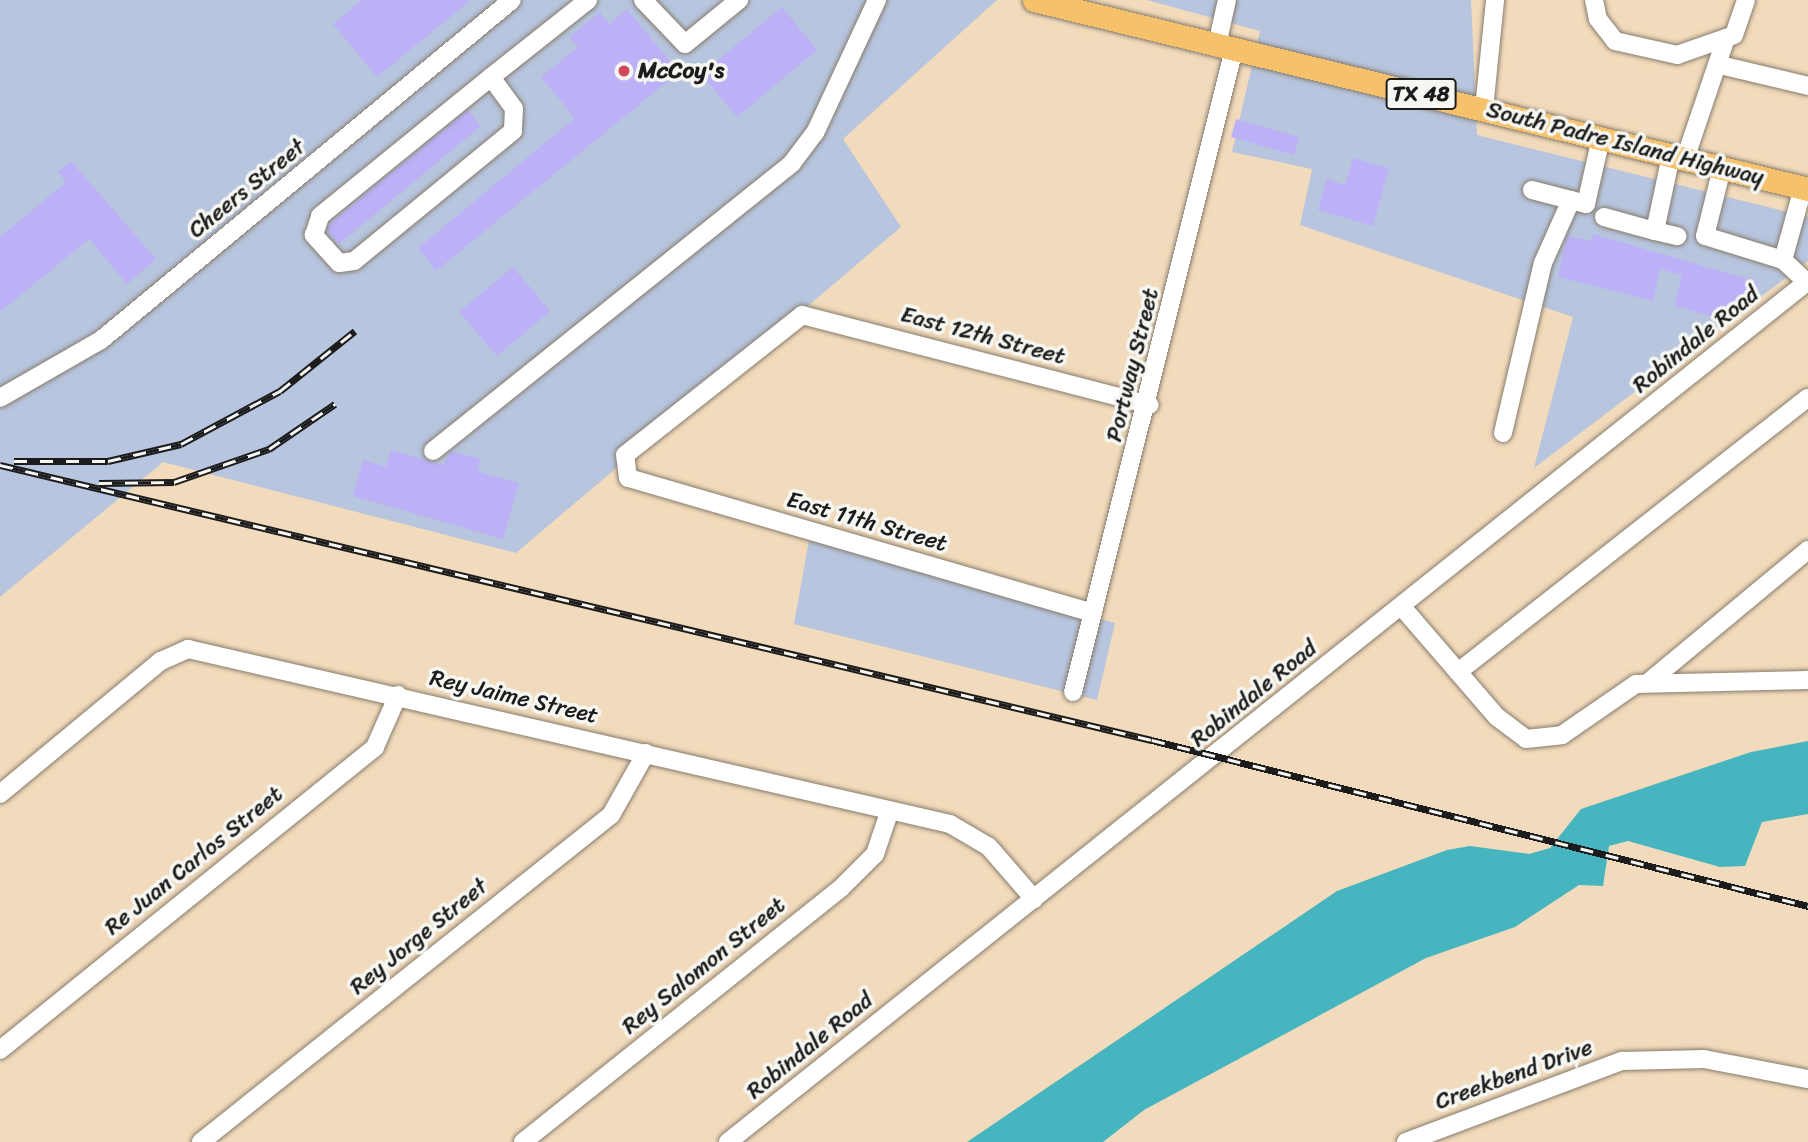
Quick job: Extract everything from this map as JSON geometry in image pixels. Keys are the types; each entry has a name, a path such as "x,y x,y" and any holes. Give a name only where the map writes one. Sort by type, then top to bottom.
{"main road":[{"name":"South Padre Island Highway","path":"1034,0 1806,189"}],"street":[{"name":"Cheers Street","path":"0,398 101,340 512,0"},
{"path":"491,77 514,110 513,131 354,261 339,263 314,235 320,216 491,77 588,0"},
{"path":"643,0 685,44 739,0"},
{"path":"433,451 792,163 821,122 877,0"},
{"name":"Portway Street","path":"1073,692 1150,405 1226,47 1227,0"},
{"path":"1484,109 1495,0"},
{"path":"1594,0 1606,34 1625,44 1678,55 1725,41 1741,26 1746,0"},
{"path":"1655,231 1678,157 1720,65 1725,41"},
{"path":"1720,65 1808,86"},
{"path":"1532,190 1586,204 1601,138"},
{"path":"1723,168 1705,236 1783,260 1807,282"},
{"path":"1783,260 1806,189"},
{"path":"1503,433 1543,263 1571,200"},
{"path":"1604,217 1677,236"},
{"name":"Robindale Road","path":"728,1142 1807,282"},
{"name":"East 12th Street","path":"628,478 625,455 802,315 1150,405"},
{"path":"1458,672 1808,398"},
{"name":"East 11th Street","path":"628,478 1093,613"},
{"path":"1402,607 1458,672 1526,739 1562,735 1650,681 1808,550"},
{"name":"Rey Jaime Street","path":"0,794 161,661 188,649 398,695 950,824 989,847 1034,899"},
{"path":"1650,681 1808,680"},
{"name":"Re Juan Carlos Street","path":"0,1050 375,747 398,695"},
{"name":"Rey Jorge Street","path":"201,1142 611,815 646,753"},
{"name":"Rey Salomon Street","path":"523,1142 841,888 875,854 890,810"},
{"name":"Creekbend Drive","path":"1406,1142 1622,1061 1704,1059 1808,1079"}],"shaded area":[{"path":"0,0 997,0 843,139 901,227 516,553 163,462 0,597"},
{"path":"1147,0 1471,0 1477,135 1808,217 1808,261 1534,468 1573,317 1300,225 1312,169 1232,152 1260,31"},
{"path":"809,540 1115,623 1097,700 794,624"}],"water":[{"path":"1808,741 1808,814 1762,822 1745,866 1720,867 1628,841 1609,846 1603,886 1579,885 1515,927 1426,958 1144,1110 1103,1142 967,1142 1337,891 1447,850 1470,846 1529,854 1550,848 1581,809 1751,752"}],"building":[{"path":"362,0 471,0 377,77 333,24"},
{"path":"782,7 817,50 737,117 701,74"},
{"path":"627,9 679,72 436,271 418,248 575,118 541,77 578,47 569,37 600,12 609,24"},
{"path":"468,110 481,126 339,244 327,230 330,223"},
{"path":"1236,119 1299,137 1294,155 1231,137"},
{"path":"1353,158 1389,168 1373,226 1318,210 1327,179 1345,185"},
{"path":"71,161 156,259 127,284 89,239 0,312 0,237 66,182 58,172"},
{"path":"1593,234 1758,282 1754,299 1744,296 1742,306 1730,303 1725,320 1674,306 1682,275 1660,269 1653,301 1558,277 1567,236 1591,241"},
{"path":"513,267 550,311 497,356 459,312"},
{"path":"391,450 443,465 451,451 481,459 477,471 519,483 503,539 353,496 363,460 386,467"}],"railway":[{"path":"14,461 108,461 181,444 280,391 355,331"},
{"path":"99,483 174,482 269,449 335,404"},
{"path":"0,465 1152,740 1808,906"}],"place":[{"name":"McCoy's","path":"624,71"}]}
